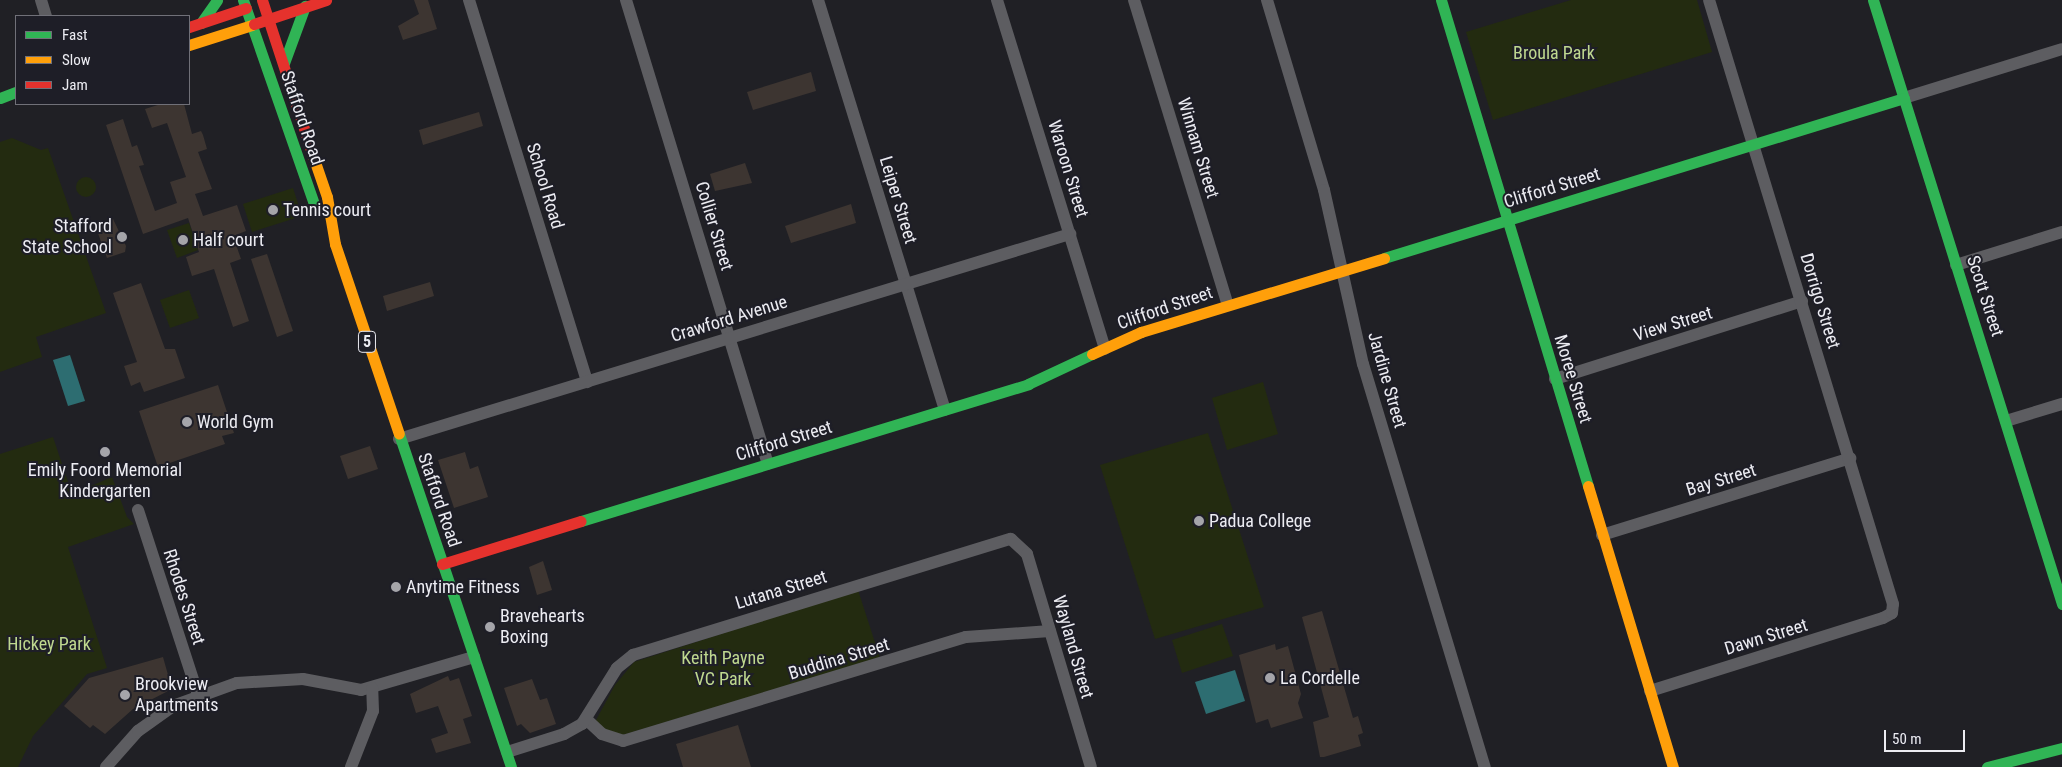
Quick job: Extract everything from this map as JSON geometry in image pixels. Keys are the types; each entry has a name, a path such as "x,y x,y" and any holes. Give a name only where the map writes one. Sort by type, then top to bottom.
{"main road":[{"path":"201,24 217,0"},
{"path":"190,45 326,0"},
{"name":"Moree Street","path":"1441,0 1672,767"},
{"name":"Scott Street","path":"1873,0 2006,421 2058,576 2062,604"},
{"path":"190,28 245,4 265,1"},
{"name":"Stafford Road","path":"265,1 268,19 284,62 327,197 335,244 511,767"},
{"name":"Stafford Road","path":"245,4 312,203 335,244"},
{"path":"284,62 305,6"},
{"path":"0,98 15,92"},
{"name":"Clifford Street","path":"442,564 1048,377 1141,332 1904,98"},
{"path":"1986,767 2041,750 2062,740"},
{"path":"2041,750 2062,748"}],"street":[{"path":"41,0 46,15"},
{"name":"School Road","path":"469,0 587,382"},
{"name":"Collier Street","path":"626,0 768,464"},
{"name":"Leiper Street","path":"818,0 945,410"},
{"name":"Waroon Street","path":"997,0 1104,349"},
{"name":"Winnam Street","path":"1134,0 1228,305"},
{"name":"Jardine Street","path":"1267,0 1324,190 1341,272 1373,398 1485,767"},
{"name":"Dorrigo Street","path":"1709,0 1850,458 1893,604 1892,613"},
{"path":"1904,98 2062,49"},
{"path":"1956,265 2062,232"},
{"name":"Crawford Avenue","path":"400,439 1070,234"},
{"name":"View Street","path":"1555,379 1802,301"},
{"path":"2006,421 2062,404"},
{"name":"Bay Street","path":"1602,535 1850,458"},
{"name":"Rhodes Street","path":"138,510 198,695"},
{"name":"Wayland Street","path":"1016,540 1027,554 1087,766"},
{"name":"Lutana Street","path":"586,719 617,668 633,655 994,542 1016,540"},
{"name":"Dawn Street","path":"1650,691 1892,613"},
{"name":"Buddina Street","path":"586,719 602,734 623,741 966,637 1050,631"},
{"path":"106,767 138,731 198,695 253,680 303,679 356,690 372,688 474,657"},
{"path":"351,767 373,711 372,688"},
{"path":"506,752 564,734 586,719"}],"green space":[{"name":"Broula Park","path":"1571,0 1697,0 1712,52 1493,120 1466,32"},
{"path":"12,138 41,150 48,148 106,313 36,337 42,357 0,372 0,142"},
{"path":"86,177 93,180 96,187 93,194 86,197 79,194 76,187 79,180"},
{"name":"Tennis court","path":"293,188 302,216 252,232 243,204"},
{"name":"Half court","path":"189,223 198,250 177,258 167,230"},
{"path":"189,290 199,318 170,328 160,300"},
{"path":"1263,382 1278,434 1227,450 1212,398"},
{"path":"1208,433 1264,607 1155,639 1100,465"},
{"name":"Hickey Park","path":"53,437 72,494 112,477 127,517 134,524 68,547 107,668 87,674 33,736 18,767 0,767 0,454"},
{"name":"Keith Payne VC Park","path":"858,590 880,658 616,737 595,722 615,685 634,662"},
{"path":"1222,624 1233,656 1182,673 1172,640"}],"water":[{"path":"70,355 85,401 68,406 53,360"},
{"path":"1235,670 1245,701 1206,714 1195,682"}],"building":[{"path":"414,0 428,0 437,29 403,40 398,26 419,14"},
{"path":"811,72 816,91 753,110 747,92"},
{"path":"158,105 184,105 192,134 201,131 203,135 207,149 198,152 212,189 195,194 203,216 237,205 246,231 233,236 241,259 230,263 249,321 233,327 214,269 192,276 186,257 199,252 188,218 143,234 106,125 123,119 132,147 137,145 144,165 139,166 155,211 177,203 170,182 186,177 167,123 152,128 145,109"},
{"path":"479,112 483,126 423,145 419,130"},
{"path":"745,163 752,183 715,191 710,174"},
{"path":"851,204 856,223 791,243 785,226"},
{"path":"113,219 126,246 125,252 107,258 95,225"},
{"path":"267,254 293,331 277,337 251,259"},
{"path":"430,282 434,296 387,311 383,296"},
{"path":"141,283 165,349 175,349 185,378 144,392 140,382 131,386 124,366 137,362 113,293"},
{"name":"World Gym","path":"218,385 234,433 222,436 225,444 158,467 139,411"},
{"path":"370,446 378,469 348,479 340,456"},
{"path":"465,452 470,469 478,466 488,497 454,508 438,460"},
{"path":"543,561 552,590 537,595 529,567"},
{"path":"1322,611 1353,718 1358,716 1363,733 1358,735 1361,746 1320,757 1313,722 1329,717 1302,617"},
{"name":"La Cordelle","path":"1275,644 1276,650 1288,646 1301,694 1298,703 1303,718 1271,728 1268,719 1256,723 1239,655"},
{"name":"Brookview Apartments","path":"163,657 172,689 133,709 105,734 93,725 90,728 64,706 89,678"},
{"path":"448,676 450,681 459,678 472,716 463,719 471,743 436,753 431,739 448,733 438,706 416,713 410,694"},
{"path":"532,679 540,700 547,698 556,724 530,733 521,724 517,726 504,688"},
{"path":"738,725 751,767 683,767 676,744"}],"traffic: fast":[{"path":"201,23 217,0"},
{"path":"243,0 316,210"},
{"path":"1441,0 1588,486"},
{"path":"1873,0 2062,604"},
{"path":"284,63 305,6"},
{"path":"0,98 15,92"},
{"path":"1384,258 1904,98"},
{"path":"581,521 1028,384 1092,354"},
{"path":"399,434 511,767"},
{"path":"1987,767 2062,748"}],"traffic: slow":[{"path":"190,45 252,25"},
{"path":"313,156 327,197 335,244 399,434"},
{"path":"1092,354 1141,332 1384,258"},
{"path":"1588,486 1673,767"}],"traffic: jam":[{"path":"262,0 313,156"},
{"path":"254,24 326,0"},
{"path":"190,27 246,8"},
{"path":"442,564 581,521"}],"place":[{"name":"Tennis court","path":"273,210"},
{"name":"Stafford State School","path":"122,237"},
{"name":"Half court","path":"183,240"},
{"name":"World Gym","path":"187,422"},
{"name":"Emily Foord Memorial Kindergarten","path":"105,452"},
{"name":"Padua College","path":"1199,521"},
{"name":"Anytime Fitness","path":"396,587"},
{"name":"Bravehearts Boxing","path":"490,627"},
{"name":"La Cordelle","path":"1270,678"},
{"name":"Brookview Apartments","path":"125,695"}]}
